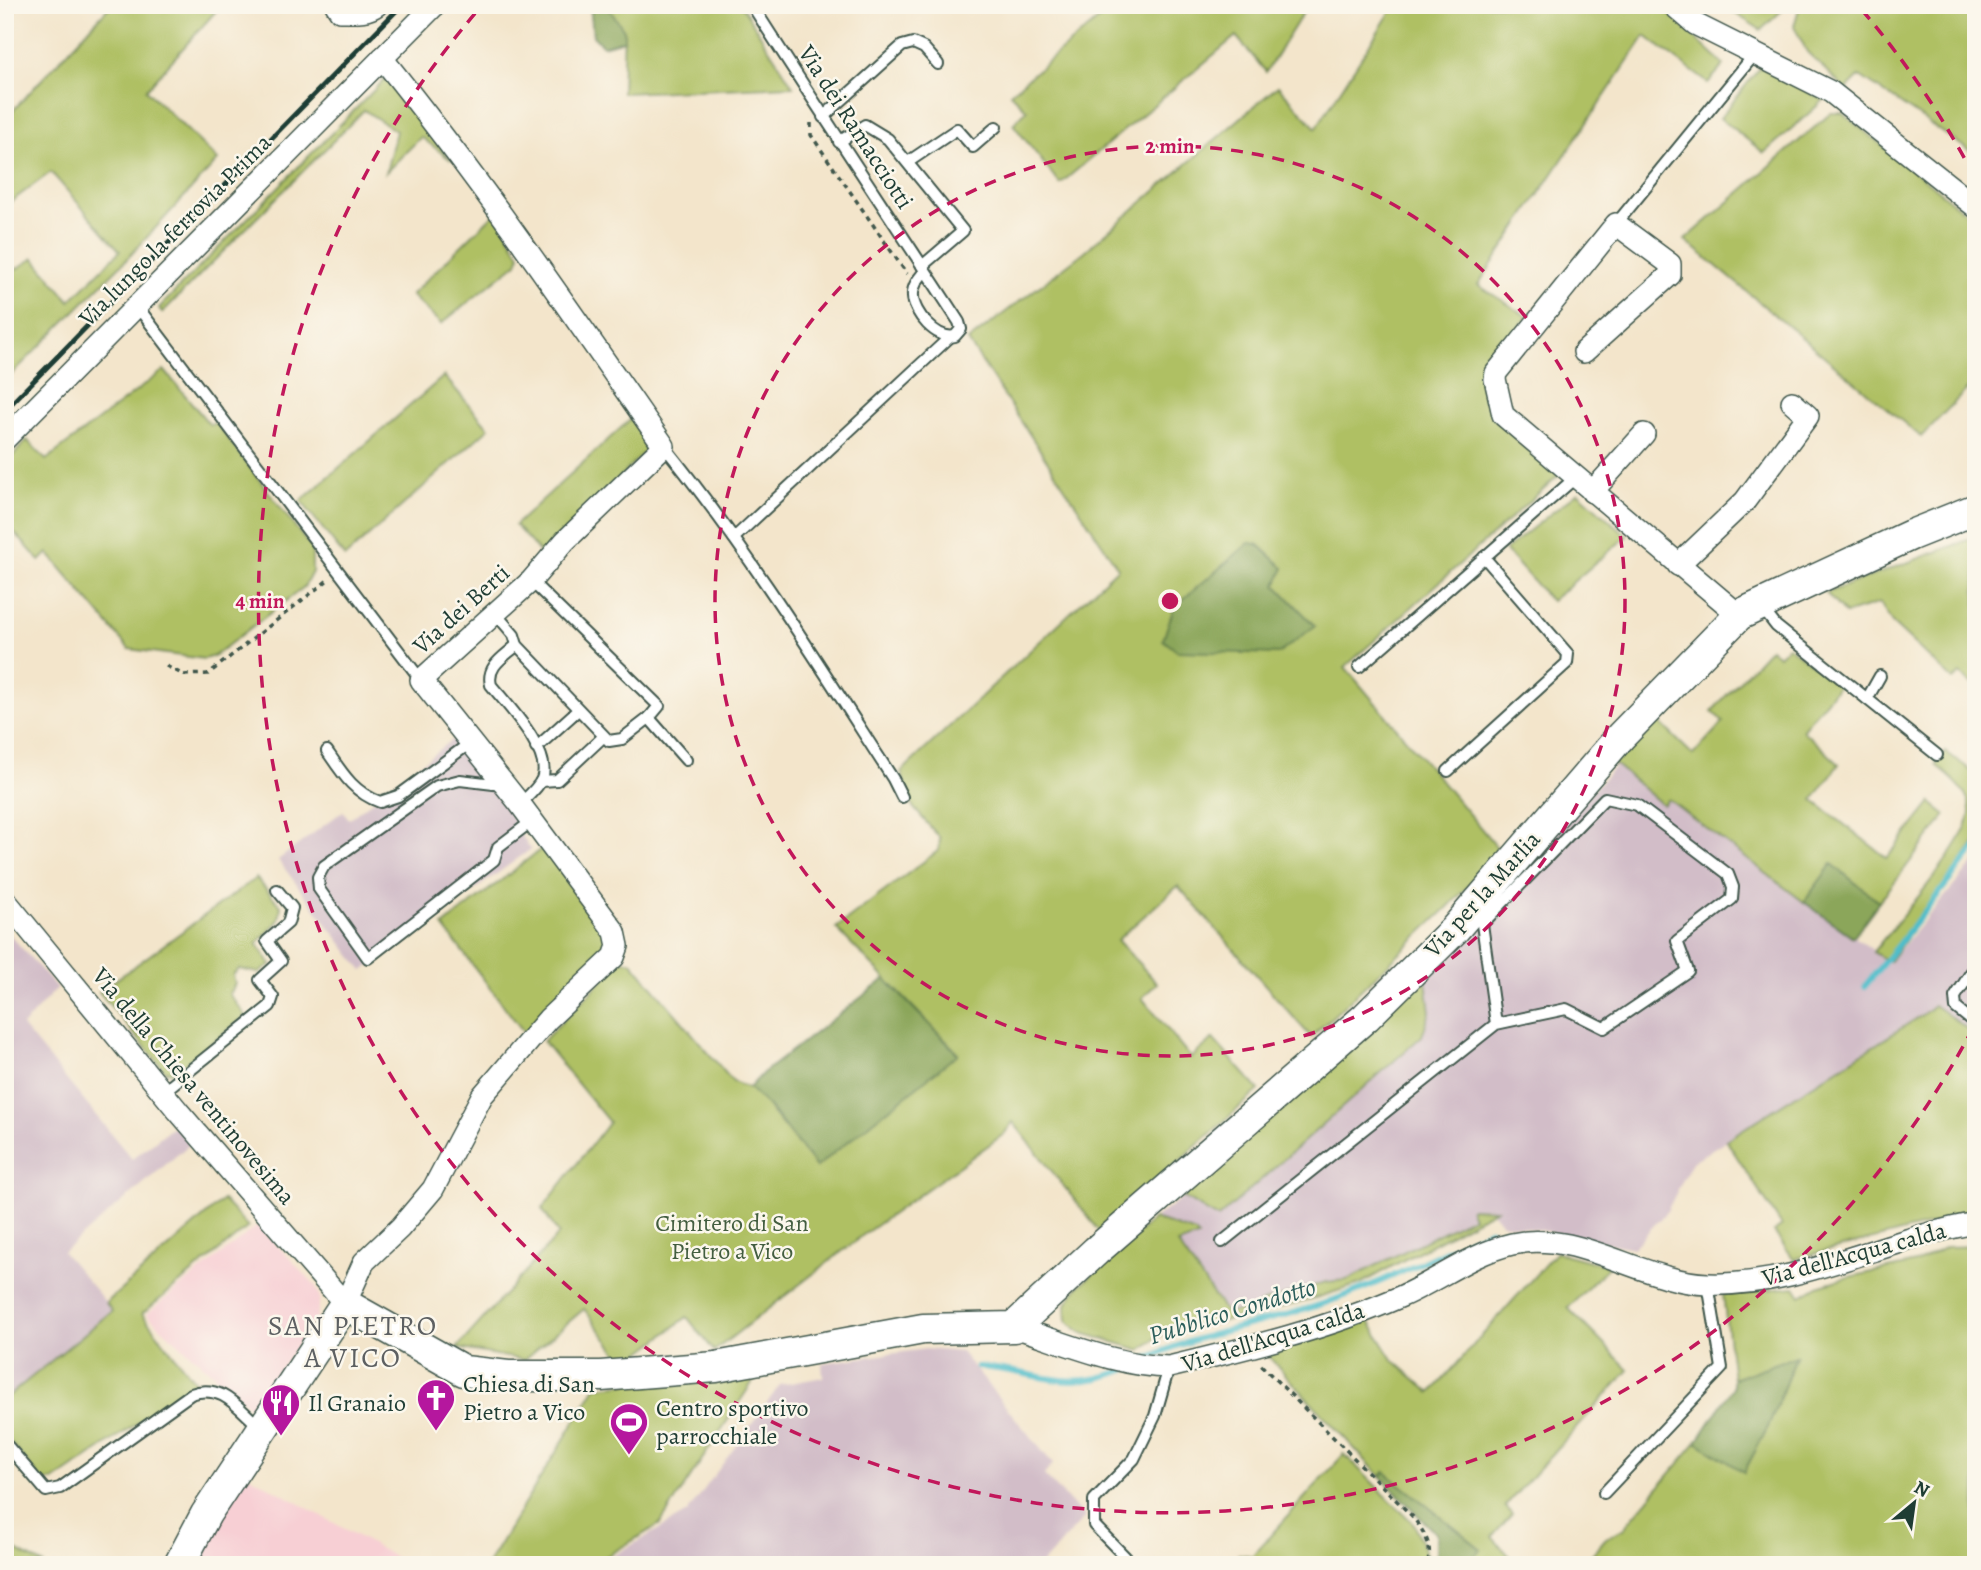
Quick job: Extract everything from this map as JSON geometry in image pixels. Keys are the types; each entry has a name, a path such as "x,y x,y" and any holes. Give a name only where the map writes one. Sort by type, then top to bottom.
{"street":[{"path":"336,5 340,11 370,11 377,5"},
{"name":"Via lungo la ferrovia Prima","path":"5,439 435,5"},
{"path":"1673,5 1695,24 1754,55 1804,76 1831,92 1976,207"},
{"path":"382,58 458,153 533,255 664,446"},
{"path":"1584,352 1670,275 1671,264 1616,224 1496,373 1503,415 1678,565 1749,611"},
{"path":"1678,565 1745,501 1808,416 1792,402"},
{"path":"1592,492 1644,434"},
{"name":"Via dei Berti","path":"345,1304 364,1262 400,1228 433,1189 482,1096 548,1019 614,957 618,946 615,932 526,812 421,680 531,581 565,541 664,446"},
{"name":"Via per la Marlia","path":"1014,1327 1096,1251 1366,1017 1454,930 1621,736 1749,611 1911,535 1976,509"},
{"name":"Via della Chiesa ventinovesima","path":"5,900 163,1092 345,1304"},
{"name":"Via dell'Acqua calda","path":"179,1565 206,1514 345,1304 430,1354 473,1373 601,1376 716,1367 923,1329 1014,1327 1122,1359 1160,1367 1245,1349 1345,1318 1403,1295 1479,1256 1512,1244 1553,1244 1676,1280 1707,1284 1785,1276 1925,1234 1976,1223"},
{"name":"Via dell'Acqua calda","path":"316,1349 338,1336 361,1329 394,1333"}],"lane":[{"name":"Via dei Ramacciotti","path":"752,5 959,322 960,332 950,337"},
{"path":"823,117 902,46 913,43 924,48 938,64"},
{"path":"1616,224 1754,55"},
{"path":"734,538 950,337 930,327 915,306 912,294 924,268 963,231 888,139 865,125 839,142"},
{"path":"908,162 957,129 973,146 996,127"},
{"path":"137,306 421,680"},
{"path":"664,446 734,538 845,704 902,797"},
{"path":"1359,667 1575,478"},
{"path":"1448,771 1567,663 1568,654 1485,557"},
{"path":"496,614 514,635 517,645 603,737 609,741 622,739 649,718 659,706 531,581"},
{"path":"1749,611 1776,626 1937,755"},
{"path":"505,785 460,780 437,786 324,866 318,877 319,889 368,958 494,860 498,847 526,812 541,781 542,759 526,728 491,685 489,676 492,668 517,645"},
{"path":"1867,699 1880,676"},
{"path":"536,748 578,710"},
{"path":"649,718 686,760"},
{"path":"541,781 557,780 603,737"},
{"path":"327,751 351,785 365,797 380,802 398,796 470,743"},
{"path":"1222,1242 1496,1024 1566,1009 1604,1028 1688,971 1677,941 1732,898 1733,887 1728,874 1636,805 1605,798 1482,924 1496,1024"},
{"path":"163,1092 270,1006 273,997 260,980 281,961 267,941 288,923 292,908 277,890"},
{"path":"1976,965 1955,997 1956,1008 1976,1024"},
{"path":"1604,1493 1722,1368 1707,1284"},
{"path":"1133,1565 1094,1525 1094,1500 1134,1459 1155,1416 1160,1367"},
{"path":"5,1443 46,1491 60,1488 191,1394 205,1390 222,1395 262,1429"}],"path":[{"path":"823,117 810,124 811,135 905,273 916,283"},
{"path":"166,666 184,675 208,674 338,572"},
{"path":"1245,1349 1413,1517 1429,1541 1431,1553 1427,1565"}],"shaded area":[{"path":"454,738 519,821 514,825 531,849 363,971 278,860 343,811 349,819"},
{"path":"1616,765 1662,804 1667,799 1889,962 1976,860 1976,1035 1934,1005 1692,1162 1667,1211 1633,1248 1502,1223 1489,1209 1472,1208 1470,1210 1473,1216 1347,1280 1326,1282 1261,1303 1253,1309 1226,1313 1177,1243 1198,1237 1154,1219 1183,1197 1219,1217 1425,973"},
{"path":"5,929 57,988 22,1026 132,1159 174,1126 190,1144 63,1252 113,1311 5,1399"},
{"path":"258,1225 315,1285 320,1298 317,1317 252,1409 146,1314"},
{"path":"926,1349 961,1352 1053,1464 1044,1475 1085,1517 1041,1565 597,1565 687,1513 780,1385 823,1377 822,1363"},
{"path":"245,1473 409,1565 197,1565"}],"green space":[{"path":"111,5 211,5 216,11 146,90 218,160 127,259 5,381 5,276 34,258 70,301 120,251 51,172 5,206 5,119"},
{"path":"590,5 606,5 624,30 624,40 603,46 593,36"},
{"path":"606,5 741,5 793,86 622,93 624,30"},
{"path":"1116,5 1308,5 1266,72 1236,36 1060,184 1013,124 1027,110 1010,93"},
{"name":"Cimitero di San Pietro a Vico","path":"1395,5 1660,5 1724,65 1708,83 1645,36 1478,285 1528,317 1479,377 1485,394 1492,409 1510,433 1560,474 1345,667 1501,852 1446,909 1311,1037 1178,886 1117,940 1157,983 1142,998 1191,1058 1213,1039 1259,1090 1100,1232 1013,1122 1004,1134 867,1232 714,1351 687,1317 626,1364 584,1309 524,1360 457,1348 559,1234 542,1209 609,1122 543,1041 621,961 631,961 733,1082 754,1090 816,1167 958,1053 836,928 939,850 940,838 913,807 901,772 1118,568 968,341 1084,252 1278,86 1316,128","holes":["1258,544 1284,568 1276,585"]},
{"path":"1722,5 1788,5 1761,30"},
{"path":"1800,5 1976,5 1976,155 1860,76 1846,90 1807,52 1794,26"},
{"path":"1761,66 1824,100 1764,153 1720,118"},
{"path":"386,78 451,160 421,137 386,172 396,131 364,110 162,313 159,308"},
{"path":"1831,113 1842,113 1976,221 1976,380 1921,437 1685,240"},
{"path":"496,212 520,255 517,263 441,324 411,295"},
{"path":"164,370 210,425 216,423 312,549 312,572 304,587 214,656 204,659 129,649 48,553 40,561 5,522 5,464 27,440 46,460"},
{"path":"444,376 489,428 345,557 301,501"},
{"path":"635,415 647,432 650,446 544,557 515,525"},
{"path":"1578,492 1627,536 1551,601 1505,550"},
{"path":"1976,537 1976,687 1960,674 1953,680 1892,623 1880,603 1845,614 1826,593"},
{"path":"1249,543 1257,544 1284,568 1276,585 1315,626 1278,654 1177,651 1163,640 1174,607"},
{"path":"1788,646 1839,685 1802,730 1839,764 1813,800 1887,858 1931,803 1946,815 1879,902 1832,864 1804,902 1668,799 1663,805 1610,760 1654,717 1693,755 1723,722 1712,711 1770,648 1778,656"},
{"path":"1946,752 1976,774 1976,842 1889,962 1873,952 1945,861 1967,824 1970,811 1967,797 1936,765"},
{"path":"545,846 606,933 608,953 526,1035 443,926"},
{"path":"1832,864 1879,902 1853,937 1804,902"},
{"path":"256,878 281,906 279,920 257,944 271,965 259,973 239,969 233,975 235,984 229,994 246,1016 174,1072 165,1071 99,992"},
{"path":"1425,973 1430,1012 1422,1036 1218,1218 1183,1197"},
{"path":"885,979 958,1054 816,1167 770,1108 749,1088 763,1073"},
{"path":"1934,1005 1976,1035 1976,1213 1794,1259 1774,1232 1782,1226 1726,1140"},
{"path":"223,1200 248,1227 142,1314 196,1383 53,1481 42,1481 5,1436 5,1399 112,1311 106,1303"},
{"path":"1496,1209 1360,1284 1296,1304 1159,1336 1141,1350 1082,1333 1067,1321 1066,1304 1077,1288 1154,1219 1196,1233 1198,1237 1178,1244 1226,1313 1253,1309 1261,1303 1326,1282 1347,1280 1473,1217 1470,1210"},
{"path":"1976,1246 1976,1565 1583,1565 1605,1539 1624,1528 1697,1442 1744,1472 1769,1425 1796,1357 1733,1379 1723,1294 1795,1287 1801,1296 1818,1286 1845,1278 1916,1263 1946,1247"},
{"path":"1556,1252 1609,1266 1568,1308 1629,1370 1505,1506 1512,1514 1492,1537 1518,1565 1467,1565 1481,1549 1384,1472 1381,1477 1267,1355 1367,1318 1394,1361 1431,1393"},
{"path":"1796,1356 1769,1425 1744,1472 1697,1442 1733,1387 1733,1379"},
{"name":"Centro sportivo parrocchiale","path":"761,1369 660,1524 592,1565 487,1565 596,1387"},
{"path":"1344,1454 1415,1525 1427,1558 1424,1565 1230,1565 1239,1554 1252,1556"},
{"path":"1385,1472 1481,1549 1467,1565 1432,1565 1436,1555 1436,1534 1381,1477"},
{"path":"5,1544 44,1565 5,1565"}],"waterway":[{"name":"Pubblico Condotto","path":"1865,986 1976,847"},
{"name":"Pubblico Condotto","path":"1148,1358 1192,1341 1349,1294 1490,1230"},
{"name":"Pubblico Condotto","path":"977,1367 1068,1381 1105,1377 1126,1369"}],"railway":[{"path":"5,410 402,5"}],"place":[{"name":"Chiesa di San Pietro a Vico","path":"436,1432"},
{"name":"Il Granaio","path":"281,1437"},
{"name":"Centro sportivo parrocchiale","path":"629,1456"}],"district":[{"name":"SAN PIETRO A VICO","path":"353,1342"}]}
